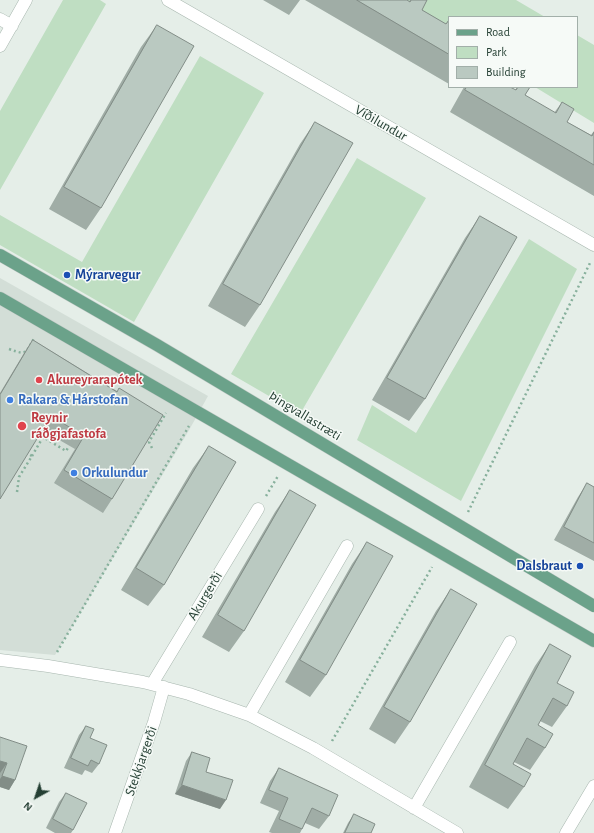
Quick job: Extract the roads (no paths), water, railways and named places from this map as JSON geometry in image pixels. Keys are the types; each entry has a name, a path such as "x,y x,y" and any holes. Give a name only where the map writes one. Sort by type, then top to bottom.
{"main road":[{"name":"Þingvallastræti","path":"0,255 164,349 594,606"},
{"path":"0,298 594,641"}],"street":[{"path":"0,46 26,0"},
{"name":"Víðilundur","path":"168,0 594,245"},
{"path":"0,19 12,26"},
{"name":"Akurgerði","path":"152,684 258,509"},
{"path":"249,715 347,546"},
{"path":"414,808 510,642"},
{"path":"0,660 99,674 152,684 189,694 249,715 324,755 457,833"},
{"name":"Stekkjargerði","path":"116,833 154,722 164,687"},
{"path":"566,833 594,786"}],"place":[{"name":"Mýrarvegur","path":"67,275"},
{"name":"Akureyrarapótek","path":"39,380"},
{"name":"Rakara & Hárstofan","path":"10,400"},
{"name":"Reynir ráðgjafastofa","path":"22,426"},
{"name":"Orkulundur","path":"74,473"},
{"name":"Dalsbraut","path":"580,566"}]}
